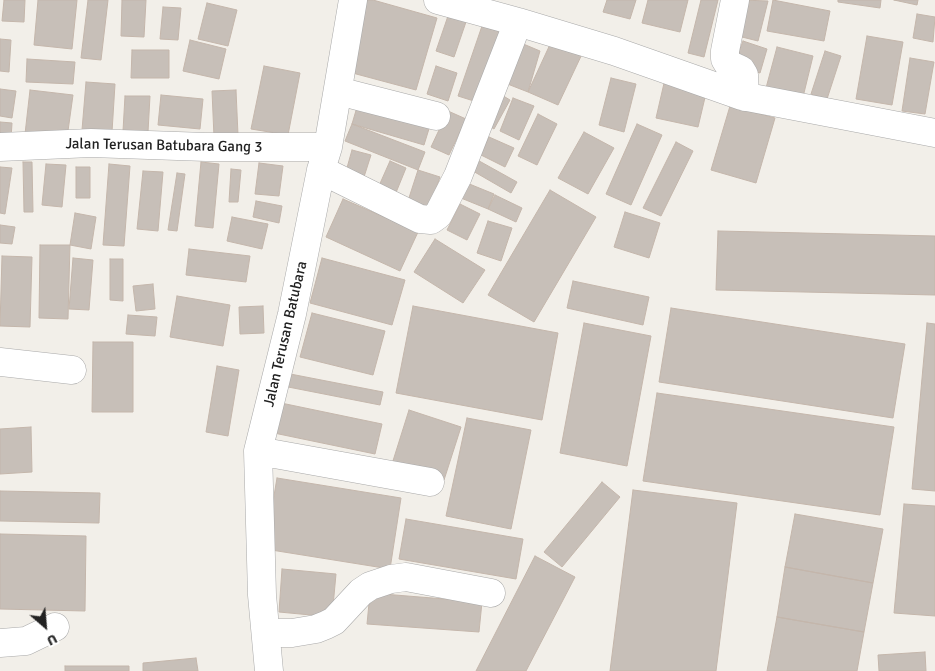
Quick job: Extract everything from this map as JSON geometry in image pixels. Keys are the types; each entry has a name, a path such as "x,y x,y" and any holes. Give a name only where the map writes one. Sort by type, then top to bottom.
{"street":[{"name":"Jalan Terusan Batubara","path":"269,671 262,595 258,451 292,314 338,91 353,0"},
{"path":"438,0 614,51 745,97 935,134"},
{"path":"735,0 725,59 728,64 741,70 744,76 745,97"},
{"path":"324,159 420,218 430,220 438,215 458,176 518,22"},
{"path":"338,91 436,116"},
{"name":"Jalan Terusan Batubara Gang 3","path":"0,147 91,142 206,147 324,159"},
{"path":"0,362 72,370"},
{"path":"258,451 430,482"},
{"path":"266,633 292,633 316,629 326,625 334,620 361,592 370,586 406,576 491,593"},
{"path":"0,643 26,641 55,627"}],"building":[{"path":"4,0 25,0 24,22 2,21"},
{"path":"38,0 77,0 72,49 34,45"},
{"path":"88,0 108,0 101,60 81,58"},
{"path":"122,0 146,0 144,37 121,36"},
{"path":"365,0 373,0 437,18 416,90 345,71"},
{"path":"607,0 636,0 630,19 603,12"},
{"path":"648,0 688,0 680,32 642,23"},
{"path":"701,0 718,0 704,57 688,53"},
{"path":"742,0 768,1 758,41 734,35"},
{"path":"773,0 830,11 824,41 767,31"},
{"path":"838,0 881,0 880,8 838,2"},
{"path":"894,0 918,0 917,5"},
{"path":"207,3 237,10 228,46 198,39"},
{"path":"163,7 181,8 178,40 160,39"},
{"path":"449,13 467,19 454,57 436,51"},
{"path":"917,14 935,17 933,42 913,38"},
{"path":"482,26 501,32 477,102 458,96"},
{"path":"867,36 903,42 892,105 856,99"},
{"path":"553,38 583,52 558,105 528,92"},
{"path":"0,39 11,40 9,72 0,71"},
{"path":"190,40 226,49 219,79 183,71"},
{"path":"743,41 767,49 760,73 734,65"},
{"path":"521,43 540,51 528,92 505,83"},
{"path":"777,47 813,56 803,97 766,88"},
{"path":"132,50 169,50 169,78 131,78"},
{"path":"825,51 841,56 827,99 811,94"},
{"path":"910,58 934,62 925,114 902,111"},
{"path":"27,59 75,62 73,84 26,82"},
{"path":"264,66 300,73 288,135 251,129"},
{"path":"436,66 457,73 448,101 427,94"},
{"path":"611,78 636,84 624,132 599,125"},
{"path":"665,79 707,89 698,127 656,118"},
{"path":"86,82 115,84 112,132 82,130"},
{"path":"0,89 16,91 12,118 0,116"},
{"path":"30,90 73,95 67,138 25,134"},
{"path":"236,90 238,135 214,137 212,91"},
{"path":"500,94 510,100 494,129 484,123"},
{"path":"161,95 203,99 200,129 158,125"},
{"path":"125,96 150,96 148,132 123,131"},
{"path":"360,97 432,119 424,145 352,124"},
{"path":"513,98 534,106 519,140 500,131"},
{"path":"730,106 775,118 756,183 711,170"},
{"path":"448,111 466,119 449,155 431,147"},
{"path":"538,114 557,124 537,165 518,156"},
{"path":"0,122 12,123 11,139 0,138"},
{"path":"352,124 425,152 418,170 345,141"},
{"path":"637,124 662,135 631,205 606,194"},
{"path":"584,132 614,148 588,194 558,178"},
{"path":"489,137 514,148 505,167 481,155"},
{"path":"676,142 693,151 661,216 643,208"},
{"path":"352,150 371,155 363,180 345,175"},
{"path":"472,157 517,182 511,193 466,167"},
{"path":"390,161 406,168 395,195 378,188"},
{"path":"23,162 32,162 33,212 24,212"},
{"path":"201,162 219,164 213,228 195,226"},
{"path":"259,163 283,166 279,196 255,194"},
{"path":"46,164 66,165 62,207 42,205"},
{"path":"109,164 130,166 124,246 103,245"},
{"path":"0,167 12,168 5,214 0,213"},
{"path":"76,167 90,167 90,198 76,198"},
{"path":"231,169 241,170 238,202 229,202"},
{"path":"418,170 440,177 427,214 406,207"},
{"path":"143,171 163,172 158,231 137,229"},
{"path":"177,173 185,174 177,231 168,230"},
{"path":"462,181 494,194 488,209 456,196"},
{"path":"550,190 596,217 534,322 488,295"},
{"path":"495,195 522,208 516,222 488,209"},
{"path":"343,199 418,232 400,271 326,237"},
{"path":"256,201 282,206 279,223 253,217"},
{"path":"460,204 480,214 467,240 447,230"},
{"path":"625,212 660,223 649,258 614,247"},
{"path":"75,213 96,217 91,249 70,245"},
{"path":"232,217 268,224 262,249 227,241"},
{"path":"488,221 512,228 501,261 477,253"},
{"path":"0,225 15,227 12,244 0,243"},
{"path":"718,231 935,236 935,295 716,290"},
{"path":"435,239 485,270 463,303 414,272"},
{"path":"40,245 70,245 68,319 39,318"},
{"path":"189,249 250,256 246,282 186,275"},
{"path":"2,256 32,257 30,327 0,326"},
{"path":"73,258 93,260 89,310 69,309"},
{"path":"322,258 405,280 392,325 310,303"},
{"path":"110,259 123,259 123,301 110,300"},
{"path":"573,281 649,297 643,325 567,308"},
{"path":"153,284 155,309 136,311 133,286"},
{"path":"177,296 230,305 223,346 170,337"},
{"path":"263,306 264,333 240,334 239,307"},
{"path":"413,306 558,333 542,420 396,393"},
{"path":"671,308 905,344 893,418 659,382"},
{"path":"312,313 385,331 373,375 300,357"},
{"path":"128,315 157,317 155,336 126,334"},
{"path":"584,323 651,336 627,466 560,453"},
{"path":"927,323 935,324 935,491 912,489"},
{"path":"93,342 133,342 133,412 92,412"},
{"path":"217,366 239,370 228,436 206,432"},
{"path":"280,372 383,392 380,405 278,385"},
{"path":"657,393 894,427 880,515 643,481"},
{"path":"281,403 382,424 375,454 274,433"},
{"path":"409,410 461,427 444,480 392,464"},
{"path":"467,418 531,430 511,529 446,516"},
{"path":"31,427 32,472 0,474 0,429"},
{"path":"277,478 401,498 390,569 265,549"},
{"path":"602,482 620,497 562,567 544,552"},
{"path":"633,490 737,503 716,671 610,671"},
{"path":"0,491 100,493 99,523 0,521"},
{"path":"904,504 935,506 935,616 894,613"},
{"path":"795,514 883,529 873,583 785,567"},
{"path":"406,519 523,539 516,579 399,559"},
{"path":"0,534 86,536 85,611 0,609"},
{"path":"535,556 575,577 526,671 476,671"},
{"path":"785,567 873,583 864,632 777,617"},
{"path":"282,569 336,574 332,617 279,612"},
{"path":"370,593 482,602 479,632 367,624"},
{"path":"777,617 864,632 857,671 767,671"},
{"path":"925,652 926,671 879,671 878,655"},
{"path":"196,658 198,671 143,671 143,663"},
{"path":"65,666 129,666 129,671 65,671"}]}
